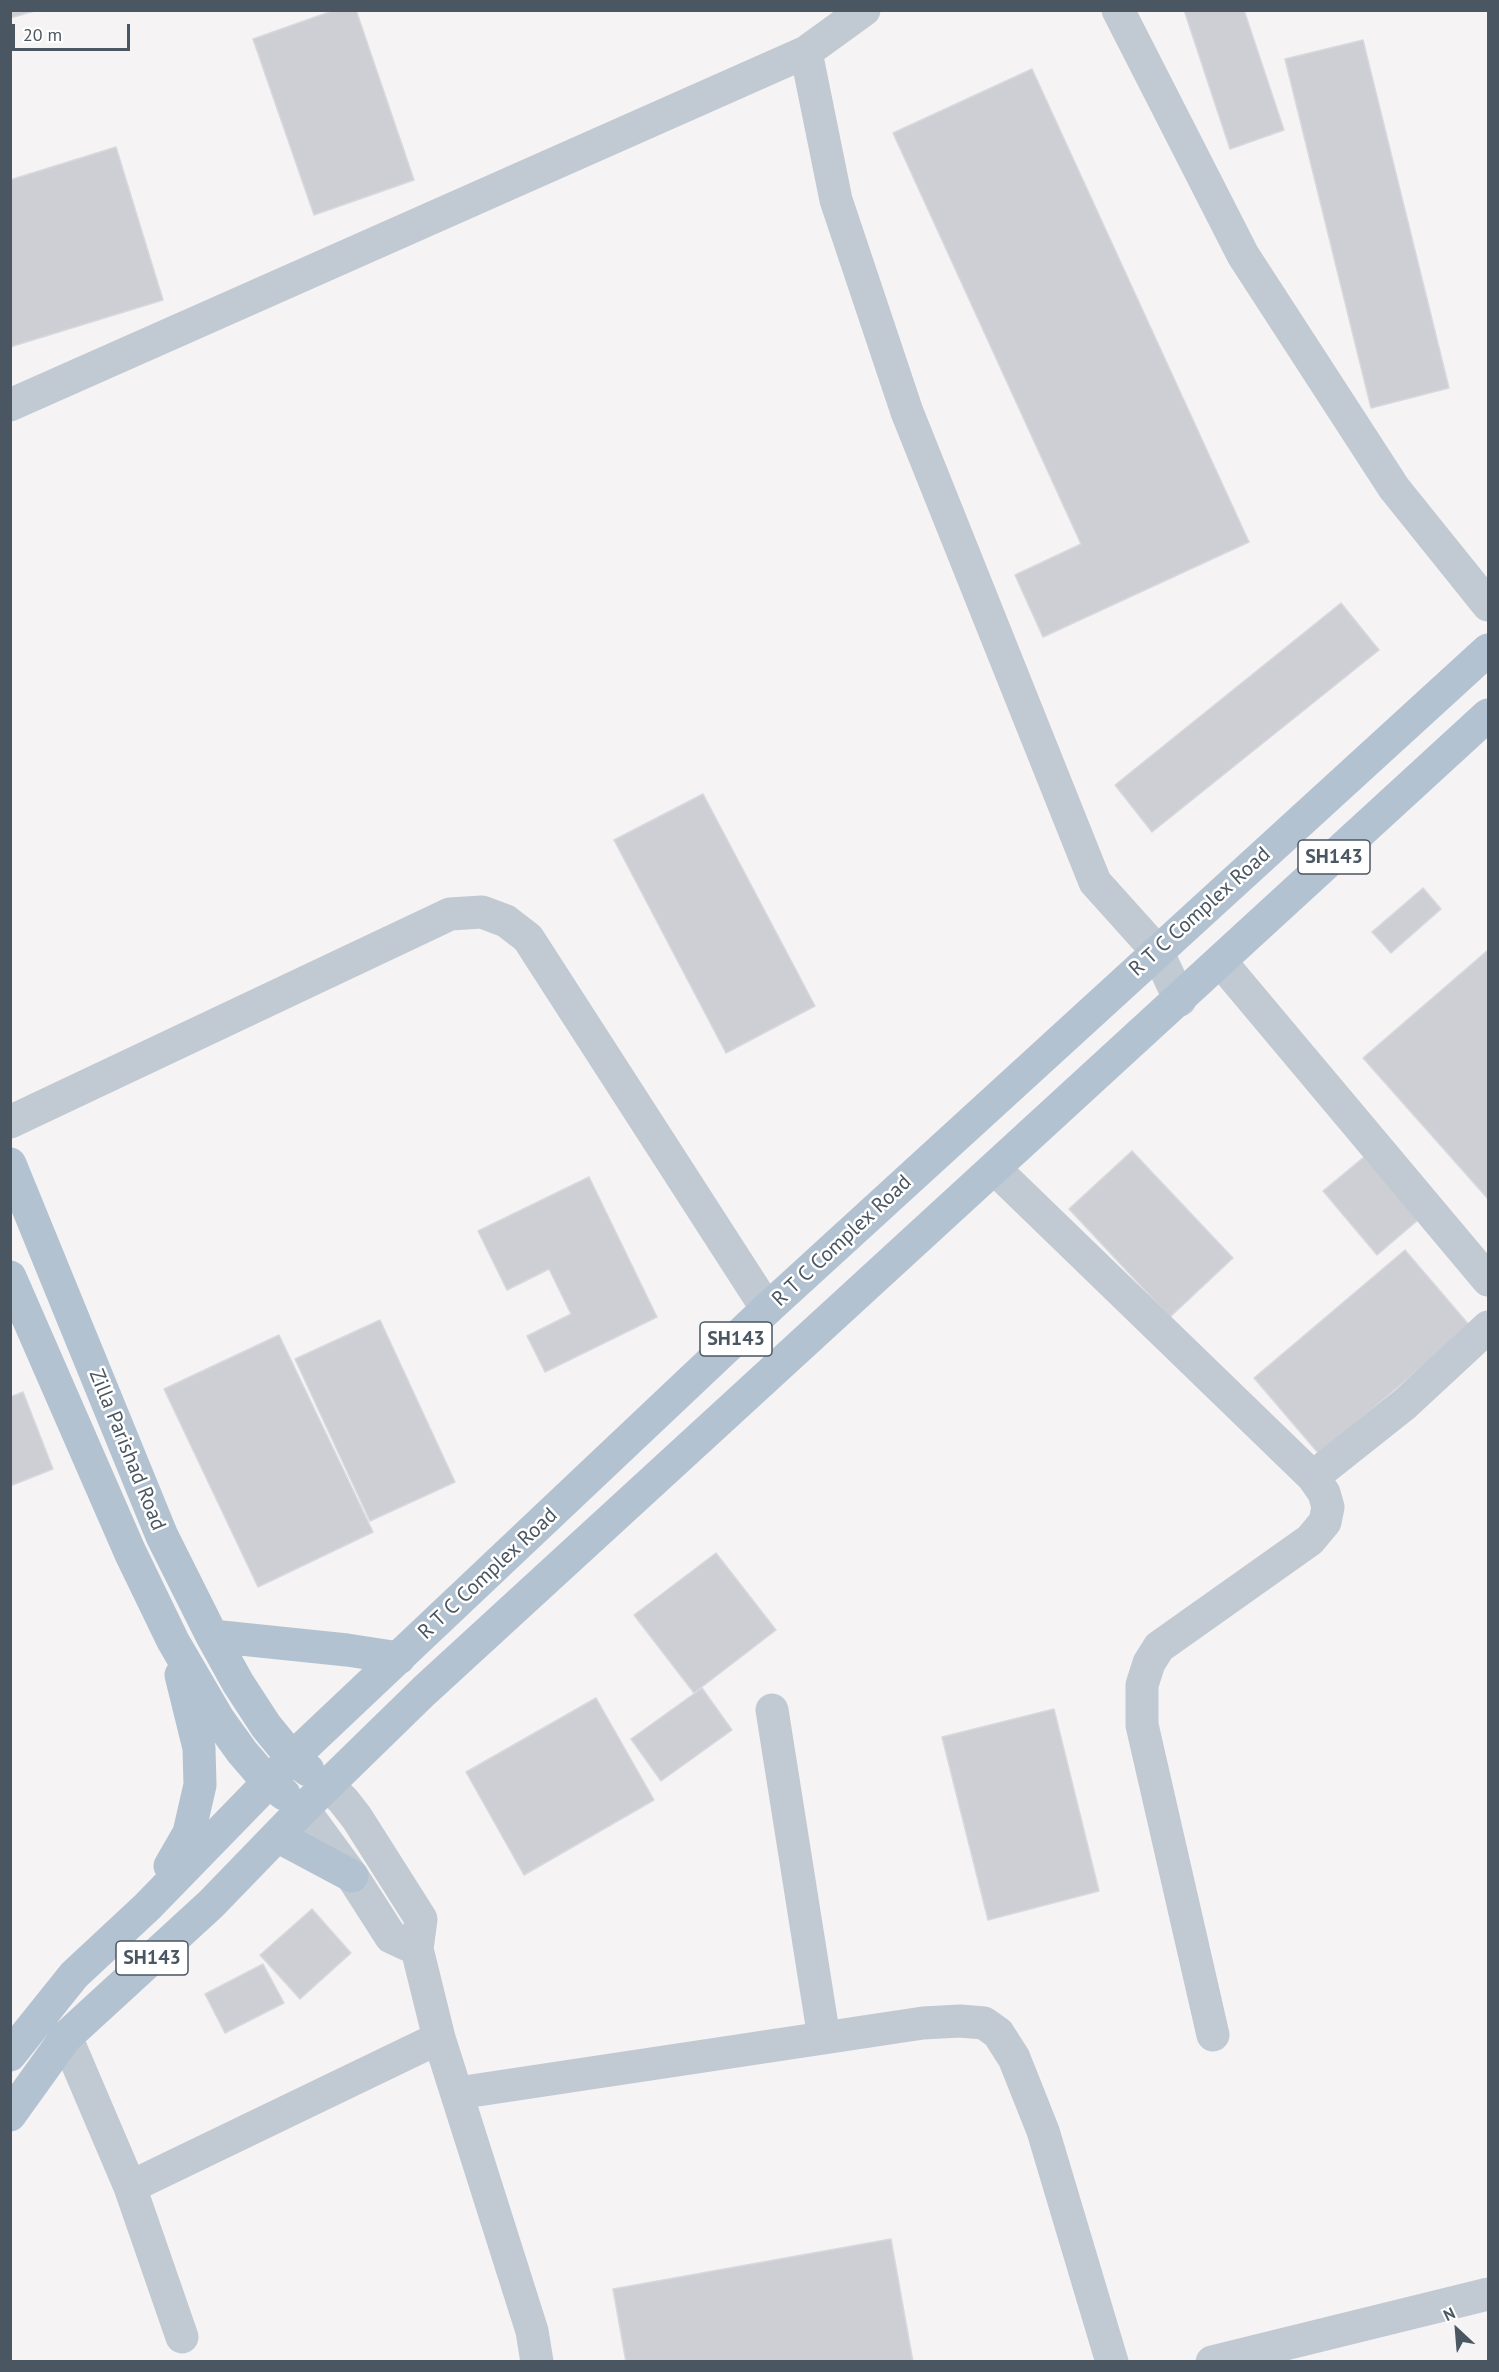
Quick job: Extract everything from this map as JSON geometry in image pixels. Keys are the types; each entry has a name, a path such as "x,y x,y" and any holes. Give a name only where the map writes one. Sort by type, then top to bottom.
{"main road":[{"name":"R T C Complex Road","path":"10,2055 74,1975 147,1907 267,1781 767,1309 1479,659"},
{"path":"1479,659 1488,703"},
{"name":"R T C Complex Road","path":"328,1786 424,1691 1180,1000 1488,715"},
{"name":"Zilla Parishad Road","path":"10,1164 162,1536 212,1636 266,1726 292,1758 328,1786"},
{"name":"Zilla Parishad Road","path":"10,1277 130,1552 172,1641"},
{"path":"53,1376 88,1357"},
{"path":"212,1636 347,1650 399,1658"},
{"path":"172,1641 219,1720 242,1752 267,1781 303,1809"},
{"path":"147,1907 189,1833 200,1785 199,1748 172,1641"},
{"name":"SH143","path":"10,2115 66,2037 211,1904 328,1786"},
{"path":"277,1836 352,1876"}],"street":[{"path":"10,405 806,52 864,10"},
{"path":"1118,10 1243,255 1394,488 1488,605"},
{"path":"806,52 836,200 907,412 1095,882 1157,951 1180,1000"},
{"path":"10,1122 450,914 482,912 506,921 528,938 767,1309"},
{"path":"1221,962 1488,1280"},
{"path":"995,1169 1313,1477 1324,1493 1328,1507 1324,1522 1310,1540 1159,1647 1149,1663 1142,1685 1142,1725 1213,2035"},
{"path":"1313,1477 1404,1404 1488,1327"},
{"path":"772,1710 824,2038"},
{"path":"328,1786 357,1818 421,1918 417,1949 439,2038 532,2331 537,2361"},
{"path":"303,1809 352,1876 391,1937 417,1949"},
{"path":"458,2093 923,2023 960,2020 984,2023 998,2033 1014,2058 1043,2131 1112,2361"},
{"path":"66,2037 130,2187 182,2337"},
{"path":"130,2187 439,2038"},
{"path":"1212,2361 1488,2294"}],"building":[{"path":"10,10 38,10 10,18"},
{"path":"335,10 356,10 414,180 314,215 253,39"},
{"path":"1184,10 1244,10 1284,130 1230,149"},
{"path":"1363,40 1449,388 1371,408 1285,59"},
{"path":"1032,69 1249,542 1043,637 1015,575 1081,544 893,133"},
{"path":"116,147 163,300 10,347 10,180"},
{"path":"1341,603 1379,650 1152,832 1115,785"},
{"path":"703,794 815,1006 726,1053 614,840"},
{"path":"1423,888 1441,909 1391,953 1372,932"},
{"path":"1488,950 1488,1199 1363,1058"},
{"path":"1132,1151 1233,1258 1170,1317 1069,1209"},
{"path":"1364,1157 1418,1220 1377,1255 1323,1191"},
{"path":"589,1177 657,1317 545,1372 527,1336 571,1314 549,1269 507,1290 478,1231"},
{"path":"1405,1250 1470,1326 1319,1454 1254,1378"},
{"path":"380,1320 455,1482 370,1521 295,1359"},
{"path":"279,1335 373,1532 258,1587 164,1389"},
{"path":"23,1392 53,1469 10,1486 10,1397"},
{"path":"716,1553 776,1630 694,1693 634,1615"},
{"path":"702,1688 732,1730 661,1781 631,1739"},
{"path":"596,1698 654,1800 524,1875 466,1772"},
{"path":"1054,1709 1099,1891 988,1920 942,1737"},
{"path":"312,1909 351,1953 300,1999 260,1955"},
{"path":"263,1964 284,2003 225,2033 205,1994"},
{"path":"891,2239 913,2362 626,2362 613,2289"}]}
